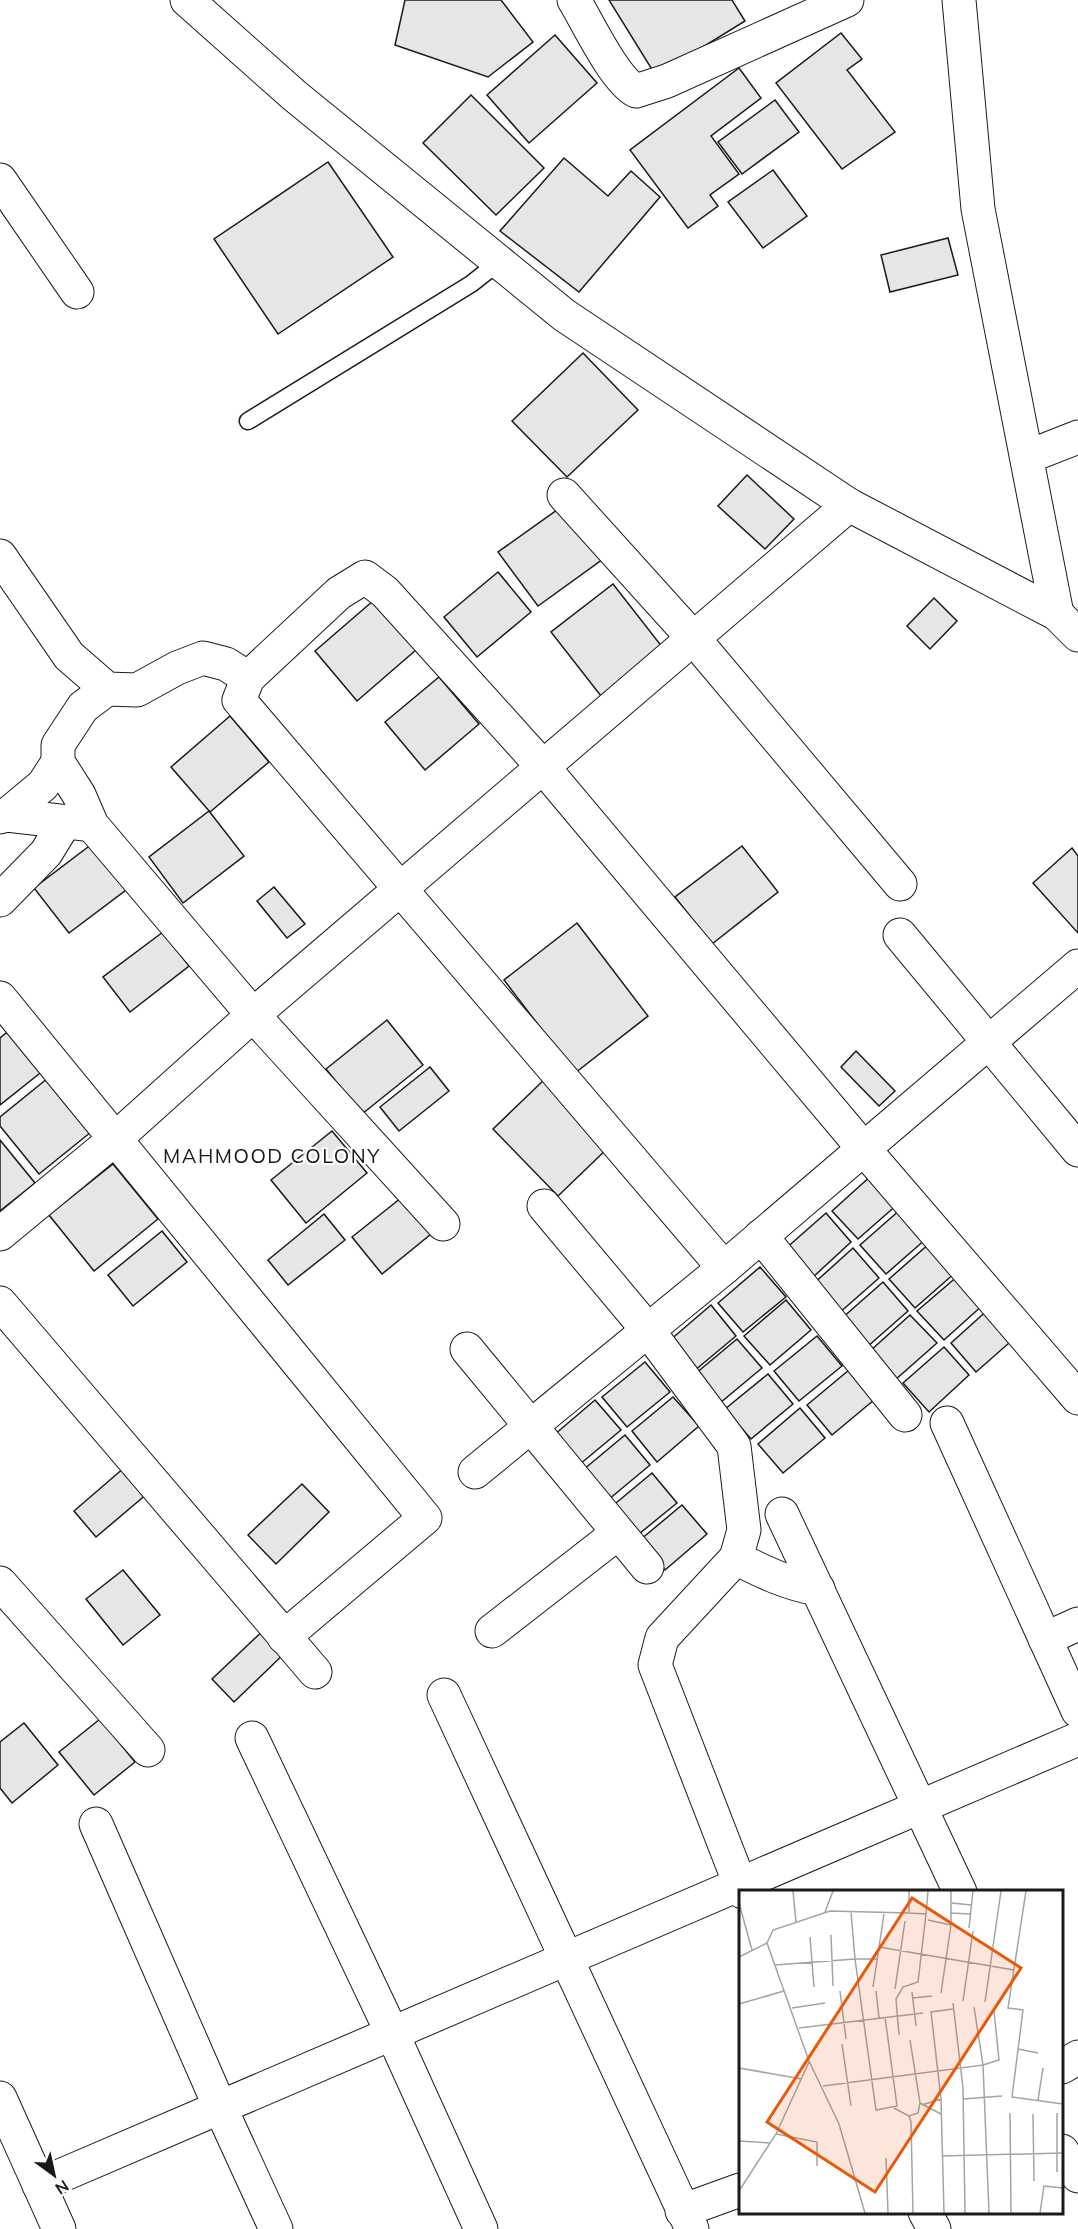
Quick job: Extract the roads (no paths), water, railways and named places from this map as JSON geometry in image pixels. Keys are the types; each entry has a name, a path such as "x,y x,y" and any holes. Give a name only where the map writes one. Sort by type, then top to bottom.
{"street":[{"path":"187,0 295,96 564,315 849,505 1068,624"},
{"path":"574,0 612,64 628,87 636,91 667,81 847,0"},
{"path":"959,0 978,209 1027,457 1068,624"},
{"path":"0,180 77,292"},
{"path":"1027,457 1078,437"},
{"path":"564,495 694,639 900,884"},
{"path":"0,1234 115,1139 253,1015 849,505"},
{"path":"0,555 69,656 107,689"},
{"path":"724,1268 239,700 248,678 339,593 365,577 385,592 543,767 863,1148 1078,1398"},
{"path":"248,678 226,664 203,658 177,668 137,690 107,689 83,707 58,745 58,762 79,795 79,823 443,1224"},
{"path":"4,816 43,785 58,762"},
{"path":"4,816 79,823"},
{"path":"0,900 79,823"},
{"path":"900,935 1078,1150"},
{"path":"475,1472 724,1268 1078,966"},
{"path":"0,998 425,1518 284,1637"},
{"path":"544,1206 647,1329 734,1446 744,1530 736,1558 662,1638 655,1665 742,1888"},
{"path":"760,1236 905,1415"},
{"path":"0,1303 315,1672"},
{"path":"467,1349 647,1568"},
{"path":"947,1423 1078,1711"},
{"path":"782,1514 959,1890"},
{"path":"492,1631 618,1533"},
{"path":"736,1558 763,1573 797,1586 818,1588"},
{"path":"0,1583 148,1750"},
{"path":"1045,1640 1078,1624"},
{"path":"444,1695 687,2220 739,2191"},
{"path":"252,1738 392,2033 481,2229"},
{"path":"39,2185 567,1958 742,1888 921,1806 1078,1739"},
{"path":"96,1824 220,2108 276,2229"},
{"path":"1063,2066 1078,2057"},
{"path":"0,2098 59,2229"},
{"path":"1063,2153 1078,2176"},
{"path":"926,2214 934,2229"}],"lane":[{"path":"248,421 471,284 499,262"}],"district":[{"name":"MAHMOOD COLONY","path":"272,1156"}]}
